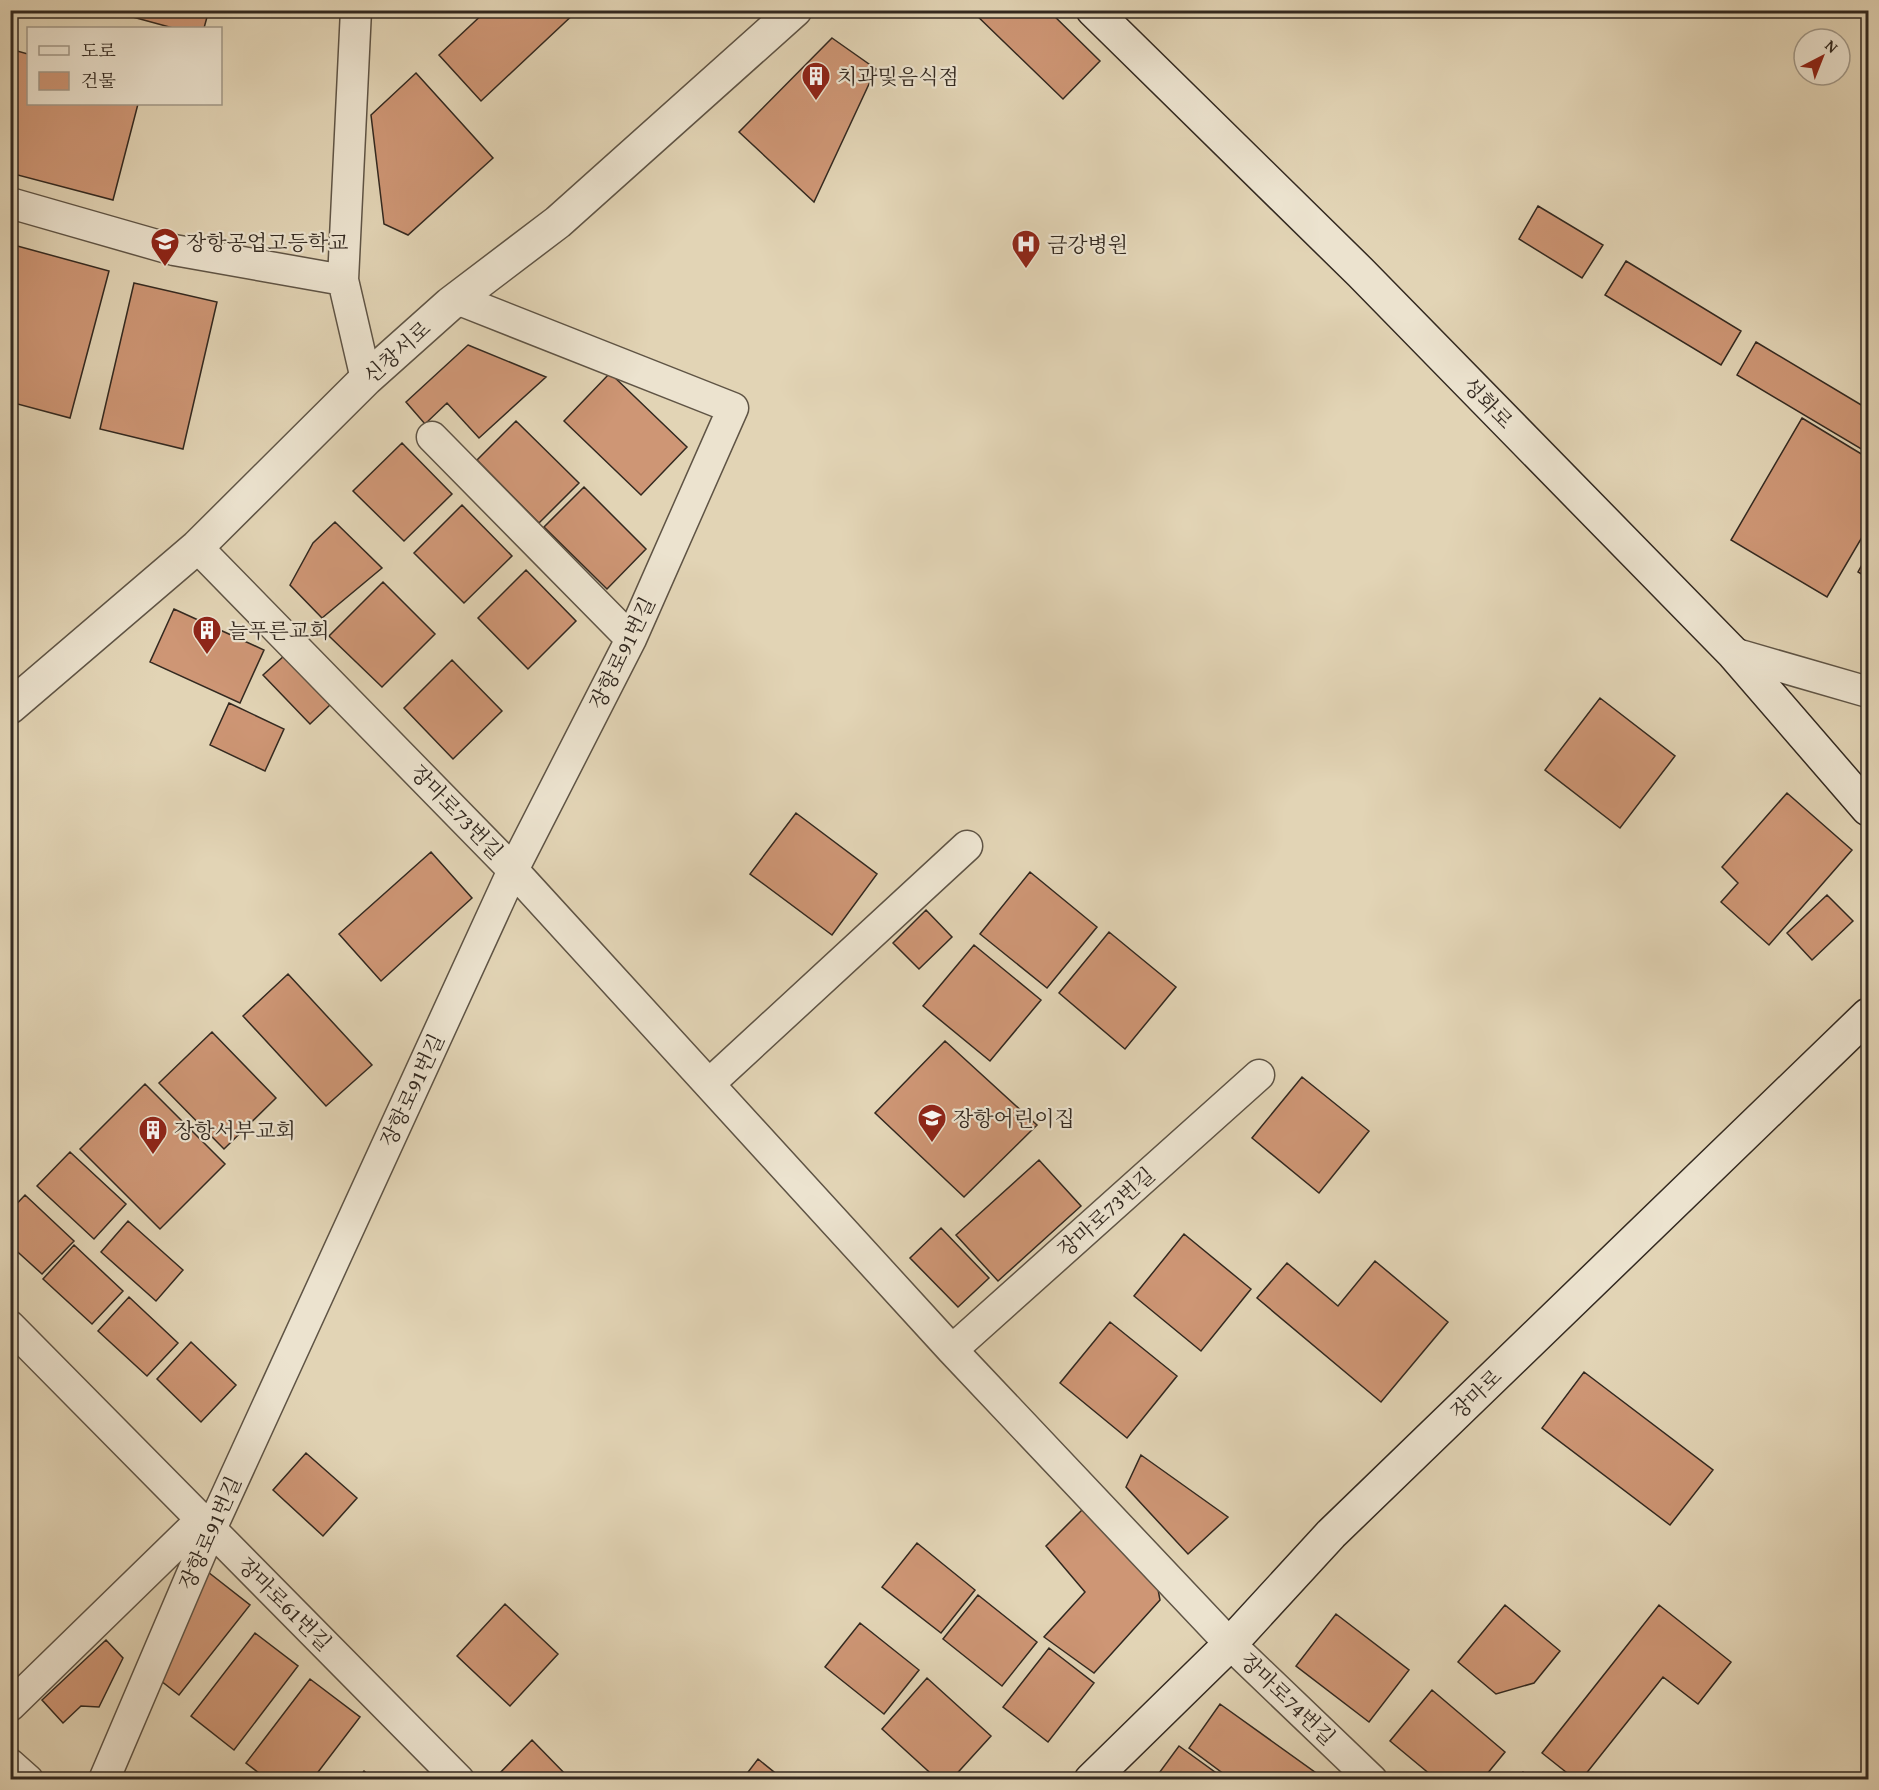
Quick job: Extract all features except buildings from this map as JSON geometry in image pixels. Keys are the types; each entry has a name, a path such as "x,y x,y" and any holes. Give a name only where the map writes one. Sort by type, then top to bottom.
{"main road":[{"name":"신창서로","path":"10,706 197,547 366,379 457,299 558,222 795,10"},
{"name":"성화로","path":"1093,10 1360,273 1733,654 1869,809"},
{"name":"장마로","path":"1091,1779 1230,1644 1331,1534 1869,1015"}],"street":[{"path":"356,10 343,280 366,379"},
{"path":"10,203 174,250 343,280"},
{"name":"장항로91번길","path":"104,1779 207,1524 513,870 631,639 733,408 457,299"},
{"path":"432,437 631,639"},
{"name":"장마로73번길","path":"197,547 513,870 952,1350 1230,1644"},
{"path":"1733,654 1869,692"},
{"path":"709,1084 968,846"},
{"name":"장마로73번길","path":"952,1350 1259,1075"},
{"name":"장마로61번길","path":"10,1326 459,1779"},
{"path":"10,1706 207,1524"},
{"name":"장마로74번길","path":"1230,1644 1372,1779"},
{"path":"10,1764 28,1779"}],"place":[{"name":"치과및음식점","path":"816,102"},
{"name":"장항공업고등학교","path":"165,268"},
{"name":"금강병원","path":"1026,270"},
{"name":"늘푸른교회","path":"207,656"},
{"name":"장항어린이집","path":"932,1144"},
{"name":"장항서부교회","path":"153,1156"}]}
